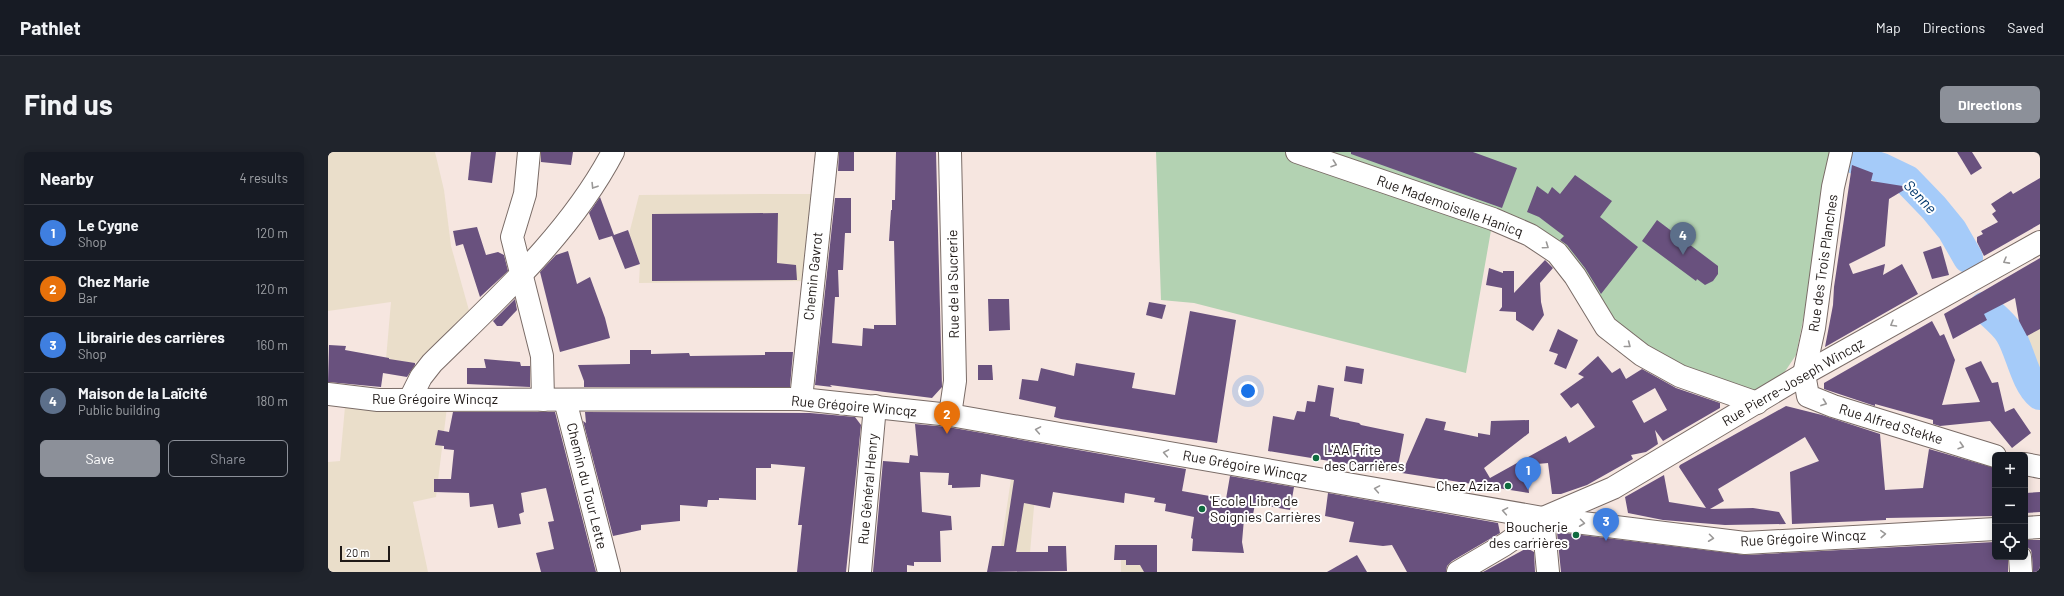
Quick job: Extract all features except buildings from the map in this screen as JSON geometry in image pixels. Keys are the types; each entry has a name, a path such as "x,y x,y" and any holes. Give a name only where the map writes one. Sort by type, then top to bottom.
{"street":[{"path":"529,152 525,194 512,237 542,356 543,400"},
{"path":"410,399 421,377 432,363 522,275 584,200 613,152"},
{"name":"Chemin Gavrot","path":"801,399 814,262 827,152"},
{"name":"Rue de la Sucrerie","path":"950,152 955,381 950,415"},
{"name":"Rue Mademoiselle Hanicq","path":"1297,152 1493,219 1530,235 1556,253 1576,276 1606,328 1642,355 1680,376 1757,403"},
{"name":"Rue des Trois Planches","path":"1804,374 1812,342 1834,187 1841,152"},
{"name":"Rue Pierre-Joseph Wincqz","path":"1458,572 1504,545 1543,518 1613,488 1804,374 2040,242"},
{"name":"Rue Alfred Stekke","path":"1804,374 1808,396 1819,401 1992,455"},
{"name":"Rue Grégoire Wincqz","path":"328,394 378,400 801,399 875,406 950,415 1543,518 1745,543 1992,528"},
{"name":"Chemin du Tour Lette","path":"565,400 609,572"},
{"name":"Rue Général Henry","path":"860,572 875,406"},
{"path":"2028,465 2040,467"},
{"path":"1543,518 1548,572"},
{"path":"2028,528 2040,527"},
{"path":"2020,560 2021,572"}],"shaded area":[{"path":"328,152 435,152 444,190 451,246 470,314 415,363 386,359 391,302 328,311"},
{"path":"815,194 807,281 639,283 640,264 629,234 639,195"},
{"path":"2040,314 2040,375 2034,366 2023,323"},
{"path":"346,396 448,399 436,497 413,502 428,572 328,572 328,462 340,461"},
{"path":"1047,446 1034,507 1030,553 1000,553 1011,479"},
{"path":"1121,553 1153,572 1121,572"}],"green space":[{"path":"1156,152 1837,152 1796,355 1778,382 1748,398 1668,368 1613,327 1568,257 1493,219 1466,373 1194,303 1161,300"}],"waterway":[{"name":"Senne","path":"1855,159 1882,168 1907,180 1934,208 1952,230 1968,258"},
{"name":"Senne","path":"1984,307 2010,334 2030,383 2040,395"}],"place":[{"name":"Maison de la Laïcité","path":"1683,255"},
{"name":"Chez Marie","path":"947,434"},
{"name":"L'AA Frite des Carrières","path":"1316,458"},
{"name":"Chez Aziza","path":"1508,486"},
{"name":"Le Cygne","path":"1528,490"},
{"name":"'Ecole Libre de Soignies Carrières","path":"1202,509"},
{"name":"Boucherie des carrières","path":"1576,535"},
{"name":"Librairie des carrières","path":"1606,541"}]}
